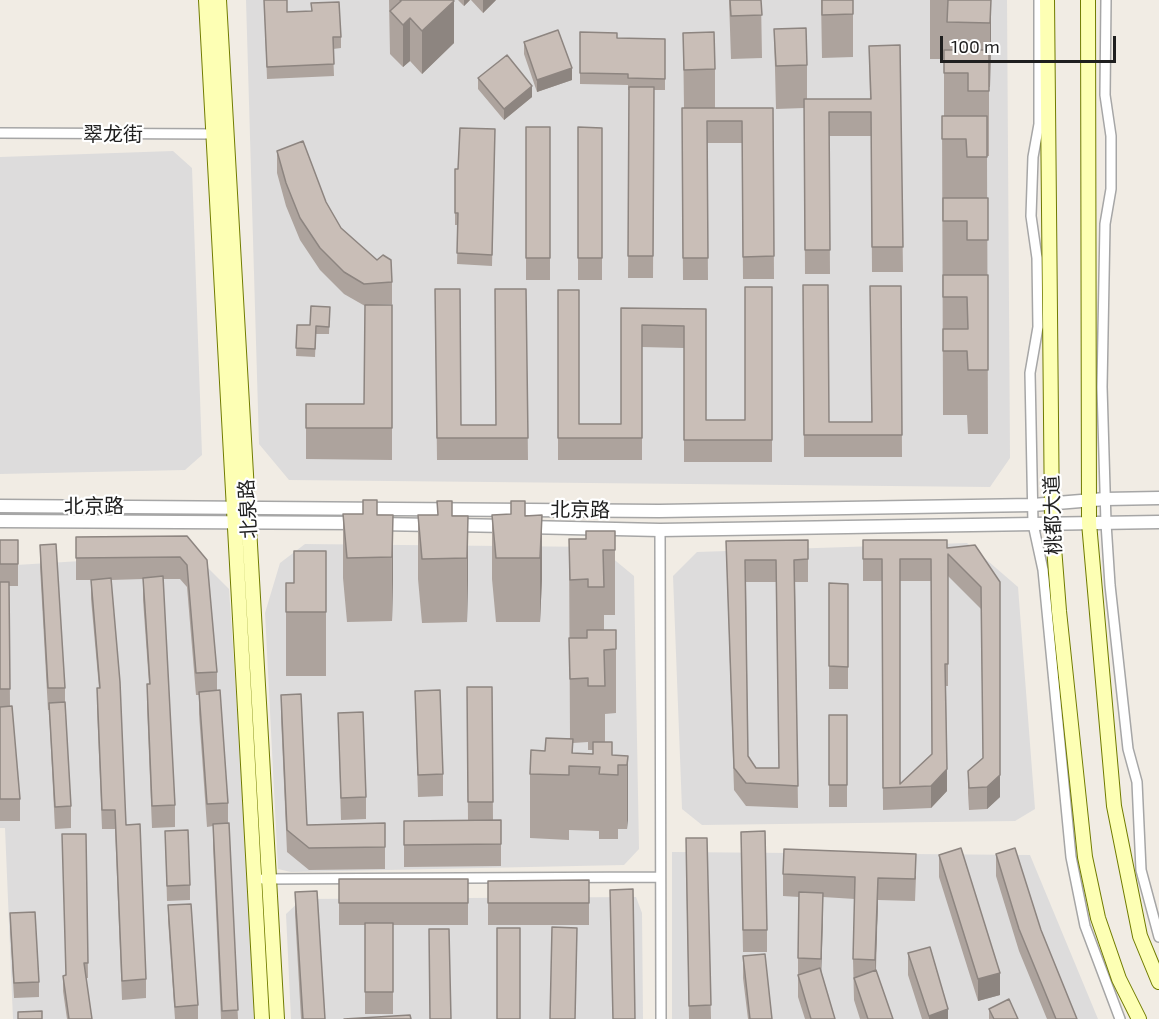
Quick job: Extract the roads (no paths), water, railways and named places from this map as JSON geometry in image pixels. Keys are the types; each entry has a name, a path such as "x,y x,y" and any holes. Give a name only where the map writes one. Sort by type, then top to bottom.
{"main road":[{"name":"北泉路","path":"206,0 220,134"},
{"name":"北泉路","path":"219,0 220,134 241,514 262,879 277,1019"},
{"name":"桃都大道","path":"1088,0 1089,523 1114,806 1140,936 1159,982"},
{"name":"桃都大道","path":"1043,3 1052,522 1085,857 1098,918 1119,979 1139,1019"},
{"name":"北泉路","path":"261,1019 262,879"}],"street":[{"path":"1106,0 1105,95 1111,147 1111,189 1106,224 1102,375 1106,523 1110,585 1128,749 1137,782 1141,870 1159,937"},
{"path":"1043,3 1039,124 1033,157 1031,216 1037,258 1038,327 1030,373 1033,524 1043,570 1071,857 1085,926 1120,1019"},
{"name":"翠龙街","path":"0,133 220,134"},
{"name":"北京路","path":"0,521 241,514 1033,505 1105,499 1159,498"},
{"name":"北京路","path":"0,506 660,530 1159,522"},
{"path":"660,530 661,1019"},
{"path":"262,879 660,877"}]}
